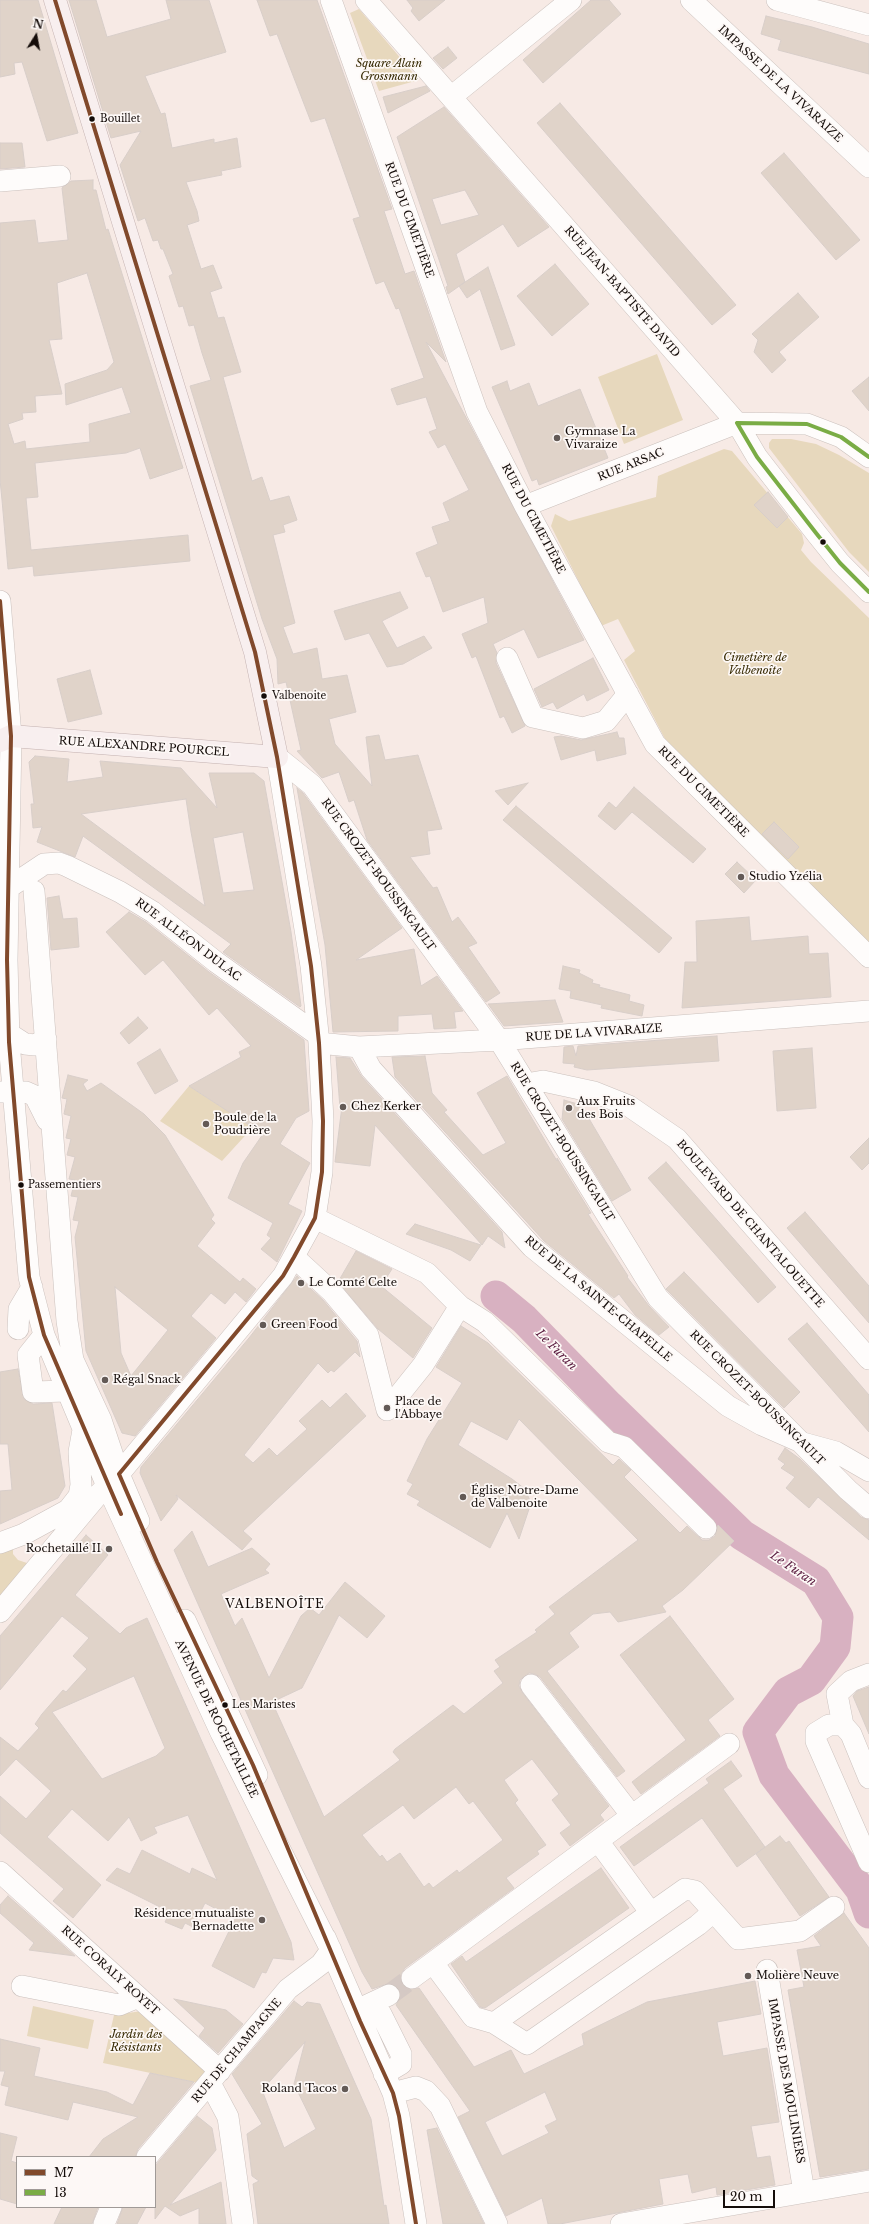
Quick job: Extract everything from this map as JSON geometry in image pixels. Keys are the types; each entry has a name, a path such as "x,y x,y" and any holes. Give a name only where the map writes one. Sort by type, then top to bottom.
{"main road":[{"path":"55,0 255,652 277,757"},
{"name":"RUE ALEXANDRE POURCEL","path":"4,736 277,757"}],"street":[{"name":"RUE DU CIMETIÈRE","path":"331,0 477,412 525,506 655,744 869,957"},
{"name":"RUE JEAN-BAPTISTE DAVID","path":"366,0 737,423 757,457 816,534 840,563 869,592"},
{"path":"451,97 571,0"},
{"name":"IMPASSE DE LA VIVARAIZE","path":"691,0 869,168"},
{"path":"778,0 869,25"},
{"path":"0,181 60,176"},
{"path":"737,423 807,424 841,437 869,456"},
{"name":"RUE ARSAC","path":"525,506 737,423"},
{"path":"0,601 4,736 10,831 6,1095 29,1276 44,1335 83,1430 113,1480"},
{"path":"507,658 533,717 583,728 606,720 628,694"},
{"path":"0,1612 113,1480 283,1276 315,1218 323,1165 324,1122 318,1039 311,966 277,757"},
{"name":"RUE CROZET-BOUSSINGAULT","path":"277,757 312,785 499,1040 658,1298 848,1490 869,1508"},
{"path":"0,805 10,831"},
{"name":"RUE ALLÉON DULAC","path":"8,888 44,864 59,863 67,866 120,892 153,912 318,1039"},
{"path":"34,891 67,1321 74,1360 101,1420 111,1450 113,1480"},
{"path":"7,960 24,955 39,963"},
{"name":"RUE DE LA VIVARAIZE","path":"318,1039 359,1047 499,1040 869,1011"},
{"path":"6,1040 35,1045 46,1039"},
{"name":"RUE DE LA SAINTE-CHAPELLE","path":"359,1047 371,1069 532,1247 728,1406 762,1425 803,1443 836,1452 869,1471"},
{"name":"BOULEVARD DE CHANTALOUETTE","path":"526,1084 543,1081 594,1092 629,1106 677,1140 869,1359"},
{"path":"6,1095 26,1092 35,1096 46,1114 52,1136"},
{"path":"315,1218 428,1273 460,1306 485,1322 608,1442 624,1447 706,1528"},
{"path":"294,1257 332,1292 368,1335 387,1410 423,1365 460,1306"},
{"path":"18,1329 19,1309 32,1287"},
{"path":"44,1335 66,1365 101,1444 111,1450 124,1453 138,1450"},
{"path":"44,1335 28,1356 18,1366 21,1393 67,1390"},
{"path":"0,1543 68,1510 79,1496 81,1486 79,1452 83,1430"},
{"name":"AVENUE DE ROCHETAILLÉE","path":"113,1480 160,1569 253,1765 331,1950 372,2003 389,2084 399,2116 416,2224"},
{"path":"39,1525 52,1527 56,1534 48,1555"},
{"path":"869,1674 851,1681 837,1694 843,1725 851,1734 869,1778"},
{"path":"531,1685 632,1816"},
{"path":"843,1725 829,1725 816,1733 816,1741 869,1862"},
{"path":"412,1978 729,1744"},
{"path":"598,1841 651,1913"},
{"name":"RUE CORALY ROYET","path":"0,1872 138,1996 215,2077 228,2117 243,2224"},
{"path":"494,2023 685,1890 695,1891 738,1939 800,1932 834,1907"},
{"path":"433,1963 473,2018 494,2023 527,2044 698,1925 713,1912"},
{"name":"RUE DE CHAMPAGNE","path":"148,2156 288,1989 321,1964 331,1950"},
{"name":"IMPASSE DES MOULINIERS","path":"767,1970 804,2192"},
{"path":"22,1986 119,2005 138,1996"},
{"path":"389,2084 416,2087 426,2090 440,2106 497,2224"},
{"path":"620,2224 869,2181"},
{"path":"104,2224 111,2208"}],"green space":[{"name":"Square Alain Grossmann","path":"359,9 419,80 379,91 350,13"},
{"path":"657,354 683,420 624,444 598,377"},
{"path":"772,439 791,439 816,444 839,455 869,473 869,572 849,552 769,448 769,443"},
{"name":"Cimetière de Valbenoîte","path":"724,449 732,451 802,534 804,543 801,550 811,562 869,618 869,943 665,739 624,660 635,651 618,619 601,626 551,526 555,514 569,521 656,497 658,476"},
{"name":"Boule de la Poudrière","path":"189,1086 253,1127 222,1161 160,1121"},
{"path":"13,1545 13,1554 18,1560 27,1563 0,1596 0,1551"},
{"path":"33,2006 94,2020 88,2049 27,2036"},
{"name":"Jardin des Résistants","path":"142,2011 208,2066 198,2083 103,2063 114,2015"}],"building":[{"path":"0,0 38,0 78,133 47,141 22,62 14,63 15,74 0,77"},
{"path":"69,0 96,0 107,37 171,19 166,0 209,0 226,52 145,76 161,114 165,113 172,148 214,139 214,143 237,138 241,167 221,171 222,175 186,182 197,211 199,221 187,225 201,269 213,265 222,288 210,292 218,318 224,317 241,372 223,377 252,481 262,477 270,501 289,496 297,520 283,525 285,532 273,535 295,623 283,627 293,654 317,648 322,679 347,675 356,712 329,719 335,744 372,786 366,737 379,735 385,760 418,755 442,829 427,831 430,854 410,857 433,888 437,887 452,922 458,917 477,943 468,947 500,993 486,1002 367,840 354,800 349,802 339,772 322,778 297,751 301,750 286,682 278,684 277,659 262,619 190,386 211,380 194,325 189,326 183,306 179,307 169,276 173,274 163,249 161,249 158,240 153,241 145,218 138,221 120,165 141,131 111,138"},
{"path":"257,0 317,0 392,209 384,211 405,274 414,271 446,362 426,342 584,640 538,658 524,629 493,644 497,653 496,663 525,726 512,733 504,716 500,718 476,656 472,658 462,634 488,623 484,597 443,612 430,576 426,577 416,553 438,544 432,527 450,521 443,503 469,490 445,444 438,448 429,432 437,429 426,397 397,405 391,389 424,378 399,308 396,309 384,281 376,284 353,219 360,217 325,118 311,122 277,34 270,36"},
{"path":"407,0 445,0 419,21 411,11 413,8"},
{"path":"591,0 609,0 621,14 543,83 523,60"},
{"path":"766,16 812,27 869,44 869,74 778,50 781,40 761,34"},
{"path":"448,47 457,58 443,69 433,58"},
{"path":"426,86 430,91 388,113 383,97"},
{"path":"560,103 736,305 712,325 537,123"},
{"path":"444,107 549,227 518,247 503,224 456,254 465,282 448,294 446,287 448,286 397,137","holes":["465,190 479,215 441,225 432,199"]},
{"path":"0,143 22,143 25,167 0,169"},
{"path":"784,153 860,240 836,260 761,173"},
{"path":"93,180 93,190 96,190 106,230 108,229 183,468 150,479 140,448 126,453 35,463 38,497 26,498 31,550 188,535 190,561 34,576 33,566 8,569 0,480 0,223 35,220 38,243 68,240 62,188 71,181","holes":["87,273 114,362 107,370 65,384 66,405 122,387 131,413 89,424 90,442 26,449 25,441 14,444 8,424 23,419 22,413 36,412 35,396 62,394 49,340 62,339 57,283"]},
{"path":"555,264 589,304 552,336 517,296"},
{"path":"488,267 515,345 501,350 480,289 467,298 459,286"},
{"path":"798,293 819,317 779,352 786,360 772,373 754,352 758,340 752,334"},
{"path":"869,377 869,411 852,391"},
{"name":"Gymnase La Vivaraize","path":"507,381 510,391 529,383 538,406 580,389 608,458 539,485 537,479 532,481 492,387"},
{"path":"768,492 788,517 777,528 754,505"},
{"path":"400,592 408,608 382,621 397,648 424,636 432,648 403,664 387,667 369,633 345,640 334,611"},
{"path":"593,658 609,690 587,701 584,694 557,709 553,702 542,707 534,689"},
{"path":"90,670 102,714 68,722 57,679"},
{"path":"617,732 619,738 624,738 626,754 597,761 595,750 561,760 554,737 561,736 581,740"},
{"path":"35,756 69,759 67,782 103,777 100,761 181,768 217,808 209,773 254,773 264,781 291,932 301,1006 300,1007 223,952 231,944 83,836 75,857 37,842 42,827 33,828 31,804 34,804 29,762","holes":["186,799 191,832 205,906 81,814","243,832 254,890 223,893 213,838"]},
{"path":"528,783 508,805 495,791"},
{"path":"634,787 706,849 693,863 632,812 615,830 598,816 609,802 616,808"},
{"path":"297,788 303,793 402,928 356,960 414,949 421,986 437,976 463,1011 454,1012 456,1028 434,1029 432,1014 398,1016 398,1031 333,1032 325,945"},
{"path":"516,806 672,938 659,953 503,820"},
{"path":"774,822 799,847 788,859 762,834"},
{"name":"Studio Yzélia","path":"737,862 756,880 744,893 725,874"},
{"path":"59,896 63,919 77,918 79,947 51,950 47,898"},
{"path":"129,912 146,922 209,972 304,1040 309,1111 296,1118 280,1144 310,1163 288,1204 302,1211 277,1262 261,1249 271,1238 267,1235 273,1223 228,1198 243,1163 263,1134 189,1086 241,1057 239,1052 251,1046 217,1008 209,1015 163,960 145,975 106,932"},
{"path":"749,917 751,941 808,936 809,954 828,953 831,997 682,1008 685,962 697,962 696,921"},
{"path":"563,966 580,970 579,973 593,980 592,983 600,985 599,987 630,995 629,1001 644,1005 642,1016 601,1008 602,1005 570,998 571,991 559,989"},
{"path":"555,1000 563,1022 504,1026 488,1004"},
{"path":"138,1017 148,1028 129,1044 120,1033"},
{"path":"717,1036 719,1061 587,1070 574,1067 575,1064 563,1063 564,1047 573,1046 576,1056 578,1046"},
{"path":"812,1048 816,1108 777,1111 773,1051"},
{"path":"160,1049 178,1081 155,1094 137,1063"},
{"path":"425,1056 432,1093 447,1110 444,1112 483,1155 506,1143 477,1093 507,1076 557,1161 557,1158 591,1213 588,1214 628,1276 627,1277 649,1306 669,1327 659,1335 635,1315 619,1294 614,1298 544,1241 395,1077 392,1057"},
{"path":"336,1057 350,1058 362,1077 502,1232 505,1248 488,1236 482,1245 375,1125 370,1166 335,1162 342,1106 340,1108"},
{"path":"68,1075 88,1080 83,1084 87,1091 101,1083 144,1114 165,1135 214,1215 211,1219 215,1223 197,1246 240,1282 243,1278 256,1289 246,1302 235,1292 225,1304 211,1293 191,1316 216,1338 135,1436 122,1433 86,1351 75,1237 79,1221 73,1220 78,1197 71,1196 75,1180 69,1179 75,1157 67,1155 71,1139 66,1138 71,1116 64,1114 67,1099 62,1098","holes":["115,1287 168,1330 131,1376 121,1353"]},
{"path":"564,1100 581,1105 631,1190 612,1201 562,1119"},
{"path":"869,1138 869,1163 862,1170 850,1157"},
{"path":"666,1162 776,1287 758,1303 648,1178"},
{"path":"805,1212 869,1286 869,1323 787,1228"},
{"path":"415,1224 481,1245 470,1261 451,1250 406,1234"},
{"path":"356,1251 392,1269 381,1286 432,1328 413,1358 378,1329 338,1282"},
{"path":"684,1272 800,1392 784,1408 666,1289"},
{"path":"297,1276 323,1300 357,1341 360,1357 355,1352 334,1372 331,1370 328,1373 318,1363 244,1455 253,1463 269,1448 277,1456 307,1429 299,1421 322,1400 330,1408 346,1393 366,1416 243,1531 252,1539 242,1550 176,1495 178,1499 161,1521 140,1473 141,1467 249,1338"},
{"path":"807,1323 869,1395 869,1432 788,1339"},
{"path":"461,1326 488,1343 613,1465 619,1459 631,1470 624,1477 680,1533 687,1526 702,1540 709,1540 715,1536 718,1525 734,1541 683,1590 662,1606 666,1612 618,1622 610,1612 593,1614 569,1633 579,1647 547,1671 625,1771 617,1777 540,1677 529,1673 520,1680 519,1686 522,1692 609,1806 600,1815 604,1820 570,1846 560,1833 571,1825 552,1800 559,1794 532,1759 504,1780 518,1800 515,1803 546,1845 537,1851 539,1854 506,1878 514,1888 405,1968 401,1974 400,1980 408,1989 419,1988 474,2067 511,2050 524,2074 584,2045 582,2034 647,2002 755,1981 761,2014 717,2022 723,2056 767,2048 779,2122 751,2126 757,2158 770,2156 775,2185 717,2195 716,2187 692,2193 688,2174 659,2179 663,2204 560,2224 548,2224 542,2198 506,2216 458,2117 470,2111 396,2005 401,1996 400,1990 396,1985 390,1983 372,1989 362,1972 174,1550 192,1531 208,1567 252,1548 270,1564 265,1570 269,1573 221,1594 235,1626 242,1618 269,1678 301,1616 310,1608 319,1615 345,1582 385,1616 367,1638 339,1615 302,1688 272,1702 324,1817 400,1760 393,1752 395,1749 453,1705 464,1714 503,1683 494,1671 500,1667 495,1660 537,1632 535,1630 555,1614 549,1607 638,1540 519,1419 507,1440 471,1421 458,1445 512,1479 525,1489 531,1503 519,1539 507,1513 490,1548 417,1505 420,1501 407,1494 413,1484 407,1481 427,1439 462,1383 436,1367","holes":["456,1787 469,1804 473,1801 503,1840 459,1873 457,1870 433,1888 429,1883 424,1887 400,1853 387,1862 382,1855 380,1857 362,1835 403,1805 414,1819","545,2092 557,2120 545,2126 549,2133 502,2156 485,2122"]},
{"path":"18,1369 24,1399 33,1404 52,1403 65,1486 58,1498 0,1524 0,1491 12,1490 8,1444 0,1444 0,1372"},
{"path":"785,1448 800,1459 861,1517 869,1520 869,1540 818,1497 809,1508 786,1488 795,1477 781,1468 785,1464 778,1459"},
{"path":"86,1535 108,1555 75,1595 120,1634 126,1628 147,1618 291,1942 294,1960 273,1958 266,1973 262,1972 254,1988 212,1966 235,1919 205,1903 193,1927 185,1923 182,1929 165,1922 170,1912 106,1880 117,1868 130,1874 142,1850 190,1874 192,1868 217,1880 188,1815 154,1827 157,1833 141,1841 129,1817 108,1841 72,1809 47,1837 101,1885 73,1918 53,1901 64,1889 0,1833 0,1796 26,1819 51,1791 16,1759 0,1776 0,1737 18,1751 39,1728 35,1724 42,1714 63,1690 66,1692 87,1669 73,1656 89,1638 62,1616 0,1690 0,1636","holes":["134,1676 165,1748 156,1756 102,1779 52,1712"]},
{"path":"670,1616 734,1699 708,1720 720,1736 641,1794 632,1782 686,1740 620,1655"},
{"path":"869,1687 869,1734 853,1696 857,1691"},
{"path":"731,1761 742,1776 723,1789 765,1847 737,1867 702,1818 634,1866 620,1847 709,1783 706,1779"},
{"path":"780,1836 786,1843 789,1841 829,1897 800,1916 756,1854"},
{"path":"601,1868 629,1908 485,2008 480,2007 451,1964 462,1956 466,1962"},
{"path":"8,1896 75,1956 29,1950 34,1943 0,1913 0,1905"},
{"path":"844,1913 869,1948 869,2169 820,2177 788,1990 804,1987 797,1950 821,1946 814,1936"},
{"path":"174,1999 226,2010 243,2024 218,2053 199,2036 205,2028"},
{"path":"294,2001 302,2007 307,2002 320,2004 371,2119 384,2206 386,2205 389,2224 258,2224 253,2184 259,2181 252,2176 247,2134 262,2124 232,2074","holes":["305,2042 294,2084 316,2129 284,2148 262,2090"]},
{"path":"0,2039 40,2048 34,2076 107,2092 133,2105 150,2073 194,2082 138,2149 135,2156 90,2156 103,2139 138,2117 73,2102 68,2120 5,2105 9,2087 1,2085 5,2071 0,2071"},
{"path":"197,2116 212,2128 216,2150 170,2205 221,2182 226,2224 199,2224 199,2208 180,2216 165,2206 155,2219 156,2165"},
{"path":"437,2128 484,2224 443,2224 427,2130"},
{"path":"0,2133 17,2137 11,2161 16,2163 16,2204 0,2199"},
{"path":"62,2208 98,2208 92,2224 54,2224"},
{"path":"123,2208 145,2208 137,2224 117,2224"}],"waterway":[{"name":"Le Furan","path":"496,1296 524,1319 609,1406 742,1535 816,1581 838,1617 835,1647 811,1680 788,1692 758,1732 774,1775 861,1890 869,1913"}],"tunnel":[{"path":"389,1995 412,1978"}],"transit line":[{"name":"M7","path":"55,0 255,652 277,757 311,966 319,1043 323,1121 322,1172 315,1218 294,1257 283,1276 119,1474 157,1562 253,1765 360,2021 393,2093 399,2116 416,2224"},
{"name":"13","path":"737,423 757,457 816,533 840,563 869,592"},
{"name":"13","path":"737,423 807,424 841,437 869,457"},
{"name":"M7","path":"0,601 11,736 7,960 9,1042 29,1277 44,1335 121,1514"}],"place":[{"name":"Bouillet","path":"92,119"},
{"name":"Gymnase La Vivaraize","path":"557,438"},
{"name":"Valbenoite","path":"264,696"},
{"name":"Studio Yzélia","path":"741,877"},
{"name":"Chez Kerker","path":"343,1107"},
{"name":"Aux Fruits des Bois","path":"569,1108"},
{"name":"Boule de la Poudrière","path":"206,1124"},
{"name":"Passementiers","path":"21,1185"},
{"name":"Le Comté Celte","path":"301,1283"},
{"name":"Green Food","path":"263,1325"},
{"name":"Régal Snack","path":"105,1380"},
{"name":"Place de l'Abbaye","path":"387,1408"},
{"name":"Église Notre-Dame de Valbenoite","path":"463,1497"},
{"name":"Rochetaillé II","path":"109,1549"},
{"name":"Les Maristes","path":"225,1705"},
{"name":"Résidence mutualiste Bernadette","path":"262,1920"},
{"name":"Molière Neuve","path":"748,1976"},
{"name":"Roland Tacos","path":"345,2089"}],"district":[{"name":"VALBENOÎTE","path":"275,1605"}]}
